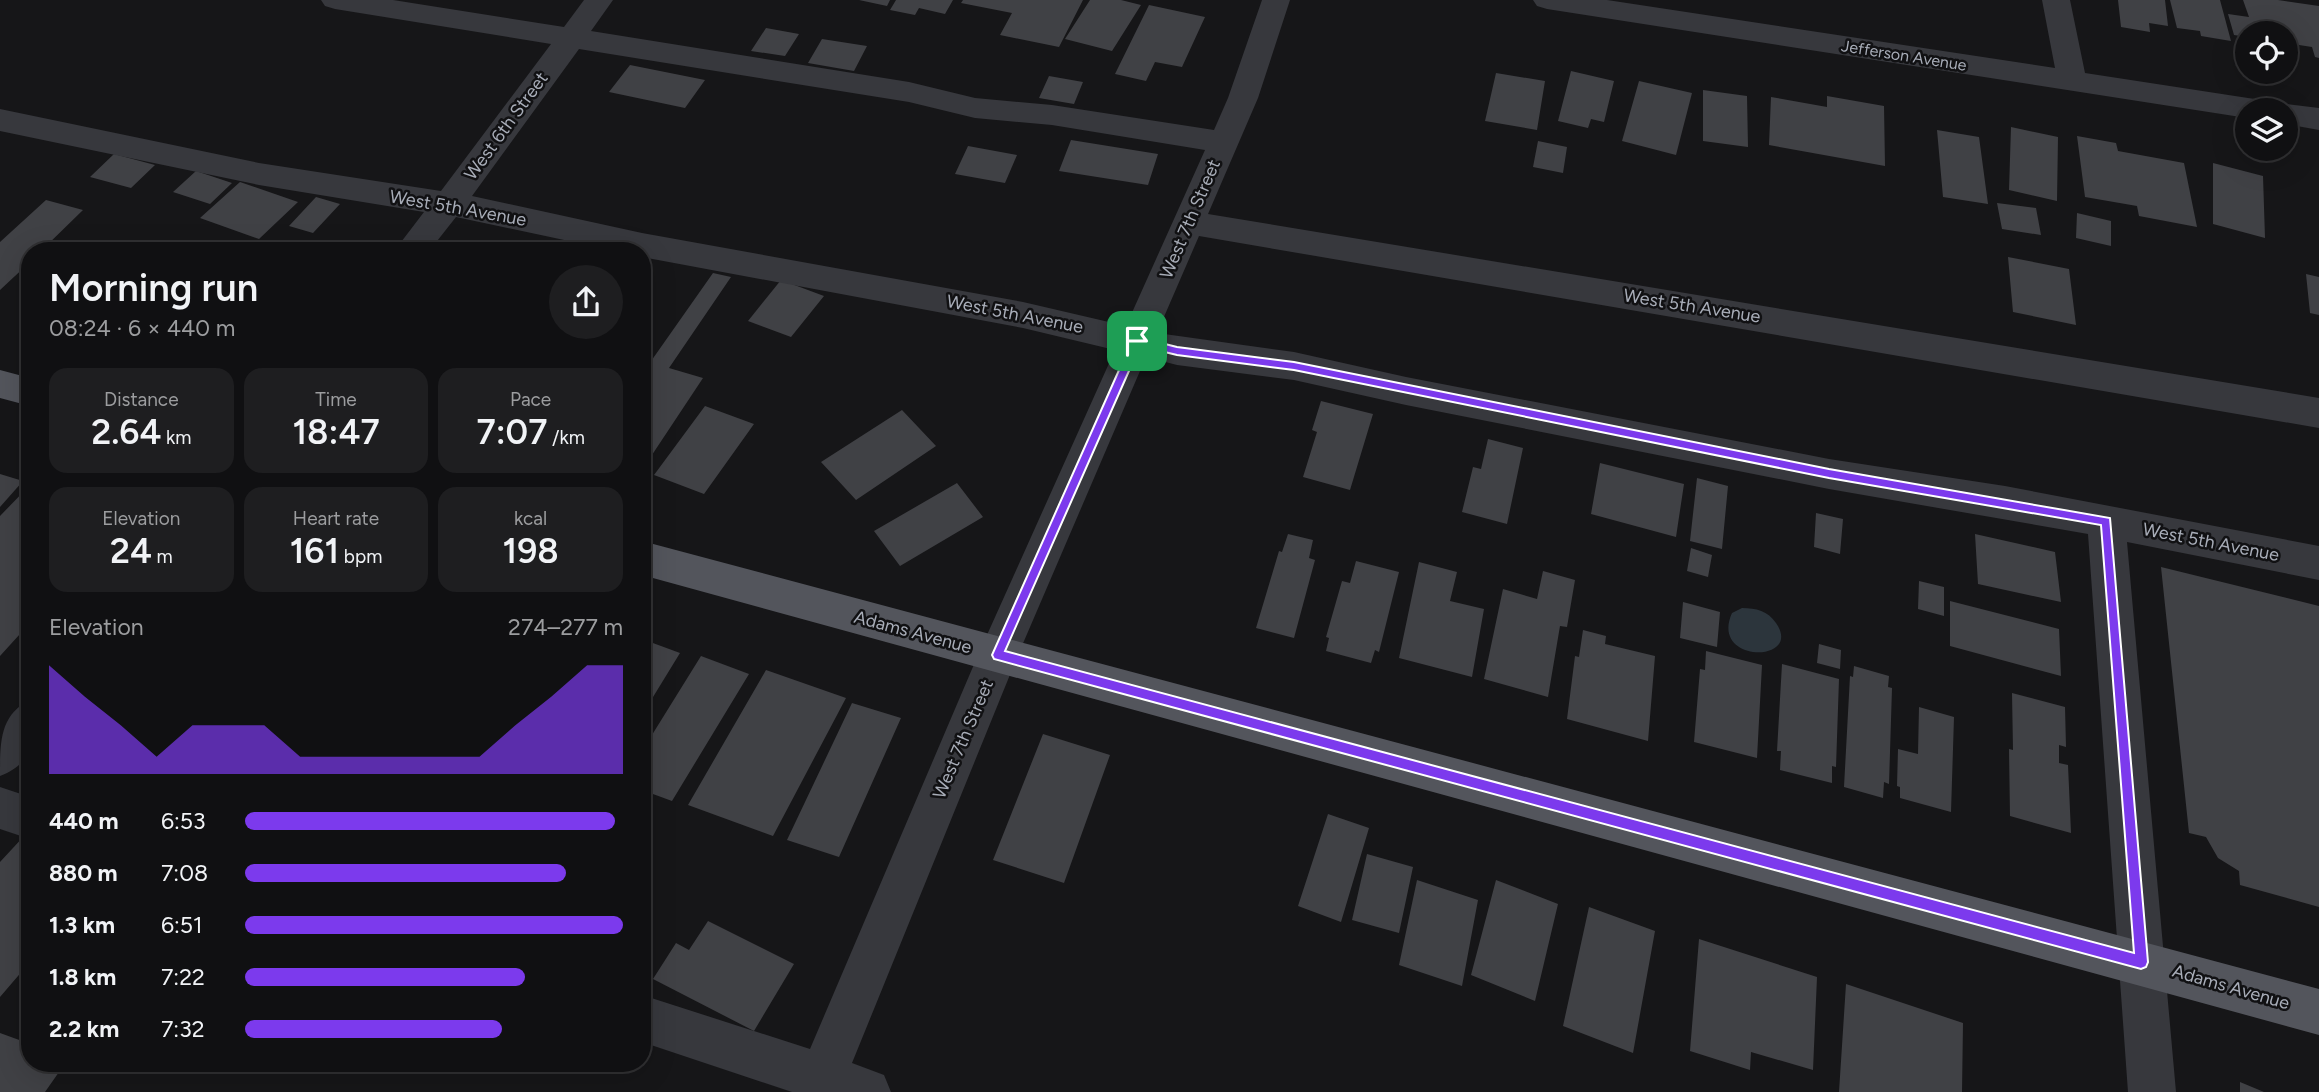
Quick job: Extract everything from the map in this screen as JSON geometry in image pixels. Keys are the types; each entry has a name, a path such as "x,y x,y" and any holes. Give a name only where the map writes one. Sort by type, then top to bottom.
{"main road":[{"path":"0,384 21,390"},
{"name":"Adams Avenue","path":"651,560 2319,1012"}],"street":[{"path":"335,0 899,90 975,108 1062,116 1224,142"},
{"name":"West 6th Street","path":"418,242 448,205 599,0"},
{"name":"West 7th Street","path":"819,1085 998,655 1243,98 1276,0"},
{"name":"Jefferson Avenue","path":"1547,0 1621,6 2235,106"},
{"path":"2056,0 2072,80"},
{"path":"2298,116 2319,119"},
{"name":"West 5th Avenue","path":"0,120 259,174 484,210 628,242"},
{"name":"West 5th Avenue","path":"1189,223 2319,413"},
{"name":"West 5th Avenue","path":"651,247 1023,315 1177,351 1294,366 1803,468 2106,521 2319,563"},
{"path":"2106,521 2152,1092"},
{"path":"0,756 21,730"},
{"path":"0,808 21,815"},
{"path":"651,1021 819,1085 867,1092"}],"shaded area":[{"path":"1742,608 1761,611 1773,619 1781,636 1778,645 1768,651 1756,652 1743,649 1733,642 1728,630 1732,613"}],"building":[{"path":"859,0 890,0 887,6"},
{"path":"896,0 953,0 945,14 919,8 915,15 890,10"},
{"path":"963,0 1083,0 1059,47 1000,35 1012,13 961,3"},
{"path":"1090,0 1121,0 1141,5 1112,51 1065,39"},
{"path":"2118,0 2165,0 2168,26 2149,23 2150,32 2121,27"},
{"path":"2170,0 2220,0 2231,41 2201,36 2200,31 2177,28"},
{"path":"2243,0 2278,0 2319,6 2319,58 2315,57 2312,47 2298,45 2298,21 2235,21 2234,35 2228,14 2249,17"},
{"path":"1149,5 1205,17 1182,67 1155,62 1146,81 1115,74"},
{"path":"766,28 799,34 785,56 751,51"},
{"path":"822,39 867,46 854,71 808,63"},
{"path":"630,65 705,80 685,108 609,92"},
{"path":"1571,71 1614,81 1604,122 1591,119 1588,128 1558,121"},
{"path":"1496,73 1545,81 1537,130 1485,121"},
{"path":"1049,76 1083,82 1074,104 1039,98"},
{"path":"1639,81 1692,93 1676,155 1622,141"},
{"path":"1703,90 1747,96 1748,147 1703,141"},
{"path":"1827,96 1884,106 1885,166 1769,145 1771,97 1827,107"},
{"path":"2011,127 2058,137 2057,201 2009,190"},
{"path":"1937,130 1979,137 1988,204 1943,197"},
{"path":"2077,136 2116,143 2118,151 2184,163 2197,227 2139,216 2137,206 2085,197"},
{"path":"1071,140 1158,154 1148,185 1059,171"},
{"path":"1538,141 1567,147 1563,173 1533,167"},
{"path":"968,146 1017,155 1005,183 955,174"},
{"path":"114,154 155,165 131,188 90,177"},
{"path":"2213,163 2263,176 2265,238 2213,224"},
{"path":"196,171 232,183 210,204 173,192"},
{"path":"240,182 298,202 259,239 200,218"},
{"path":"316,197 340,204 313,233 289,226"},
{"path":"46,200 83,210 50,242 21,242 21,270 0,290 0,242"},
{"path":"1997,203 2036,208 2041,235 2002,229"},
{"path":"2077,213 2111,221 2111,246 2076,238"},
{"path":"2008,257 2069,269 2076,325 2013,312"},
{"path":"713,273 731,277 669,368 703,378 651,456 651,361"},
{"path":"2306,274 2319,277 2319,315 2310,313"},
{"path":"781,280 824,296 791,337 748,321"},
{"path":"1321,401 1373,414 1350,490 1303,477 1317,432 1312,430"},
{"path":"705,406 754,424 704,494 654,475"},
{"path":"902,410 936,446 856,500 821,462"},
{"path":"1488,439 1523,448 1507,524 1462,512 1473,467 1481,469"},
{"path":"1600,463 1684,484 1676,537 1591,514"},
{"path":"0,474 21,480 21,483 0,507"},
{"path":"1697,478 1728,486 1722,549 1690,541"},
{"path":"957,483 983,517 900,566 874,531"},
{"path":"21,494 21,633 0,656 0,516"},
{"path":"1816,513 1843,519 1840,554 1814,547"},
{"path":"1288,534 1313,540 1309,558 1315,560 1294,638 1256,628 1279,551 1282,552"},
{"path":"1975,534 2055,552 2061,602 1978,584"},
{"path":"1691,548 1712,555 1708,577 1687,571"},
{"path":"1356,561 1399,572 1379,652 1375,650 1371,663 1326,651 1329,638 1326,637 1342,581 1350,583"},
{"path":"1419,562 1457,572 1450,601 1484,609 1472,677 1399,658"},
{"path":"2161,567 2319,606 2319,907 2240,885 2239,871 2218,858 2206,837 2189,833"},
{"path":"1543,571 1575,580 1567,627 1560,626 1548,697 1484,679 1503,589 1537,599"},
{"path":"1919,581 1944,587 1944,616 1918,609"},
{"path":"1950,601 2059,629 2061,676 1950,646"},
{"path":"1683,602 1720,612 1717,647 1680,638"},
{"path":"1583,630 1606,636 1605,644 1655,656 1648,741 1567,719 1575,656 1579,657"},
{"path":"651,642 680,653 651,700"},
{"path":"1819,644 1841,650 1840,669 1817,663"},
{"path":"1706,651 1762,665 1757,758 1694,742 1700,669 1705,670"},
{"path":"701,656 749,674 672,801 651,793 651,737"},
{"path":"1782,664 1839,679 1836,767 1832,766 1832,783 1780,770 1781,751 1777,751"},
{"path":"1854,666 1889,676 1888,687 1892,688 1889,784 1884,782 1883,798 1844,787 1850,676 1853,677"},
{"path":"766,670 846,698 773,836 688,805"},
{"path":"2012,693 2065,707 2066,747 2059,745 2059,763 2068,765 2071,833 2010,816"},
{"path":"852,703 901,718 839,857 787,840"},
{"path":"1919,707 1954,717 1951,812 1900,798 1900,787 1897,786 1898,749 1918,754"},
{"path":"1043,734 1110,755 1064,883 993,860"},
{"path":"1328,814 1369,828 1341,922 1298,906"},
{"path":"21,839 21,972 0,997 0,862"},
{"path":"1367,854 1413,867 1399,933 1352,920"},
{"path":"1417,880 1478,900 1462,986 1399,965"},
{"path":"1496,880 1558,904 1535,1001 1471,975"},
{"path":"1589,907 1655,931 1633,1053 1563,1026"},
{"path":"708,921 794,964 754,1031 653,979 676,943 689,950"},
{"path":"1699,939 1817,977 1813,1070 1751,1052 1750,1070 1690,1051"},
{"path":"1846,984 1963,1023 1962,1092 1839,1092"},
{"path":"0,1033 21,1041 21,1072 59,1072 45,1092 0,1092"},
{"path":"2240,1082 2264,1092 2240,1092"}],"route":[{"path":"1137,341 1177,351 1294,366 1406,391 1829,474 2106,521 2141,962 998,655 1137,341"}]}
